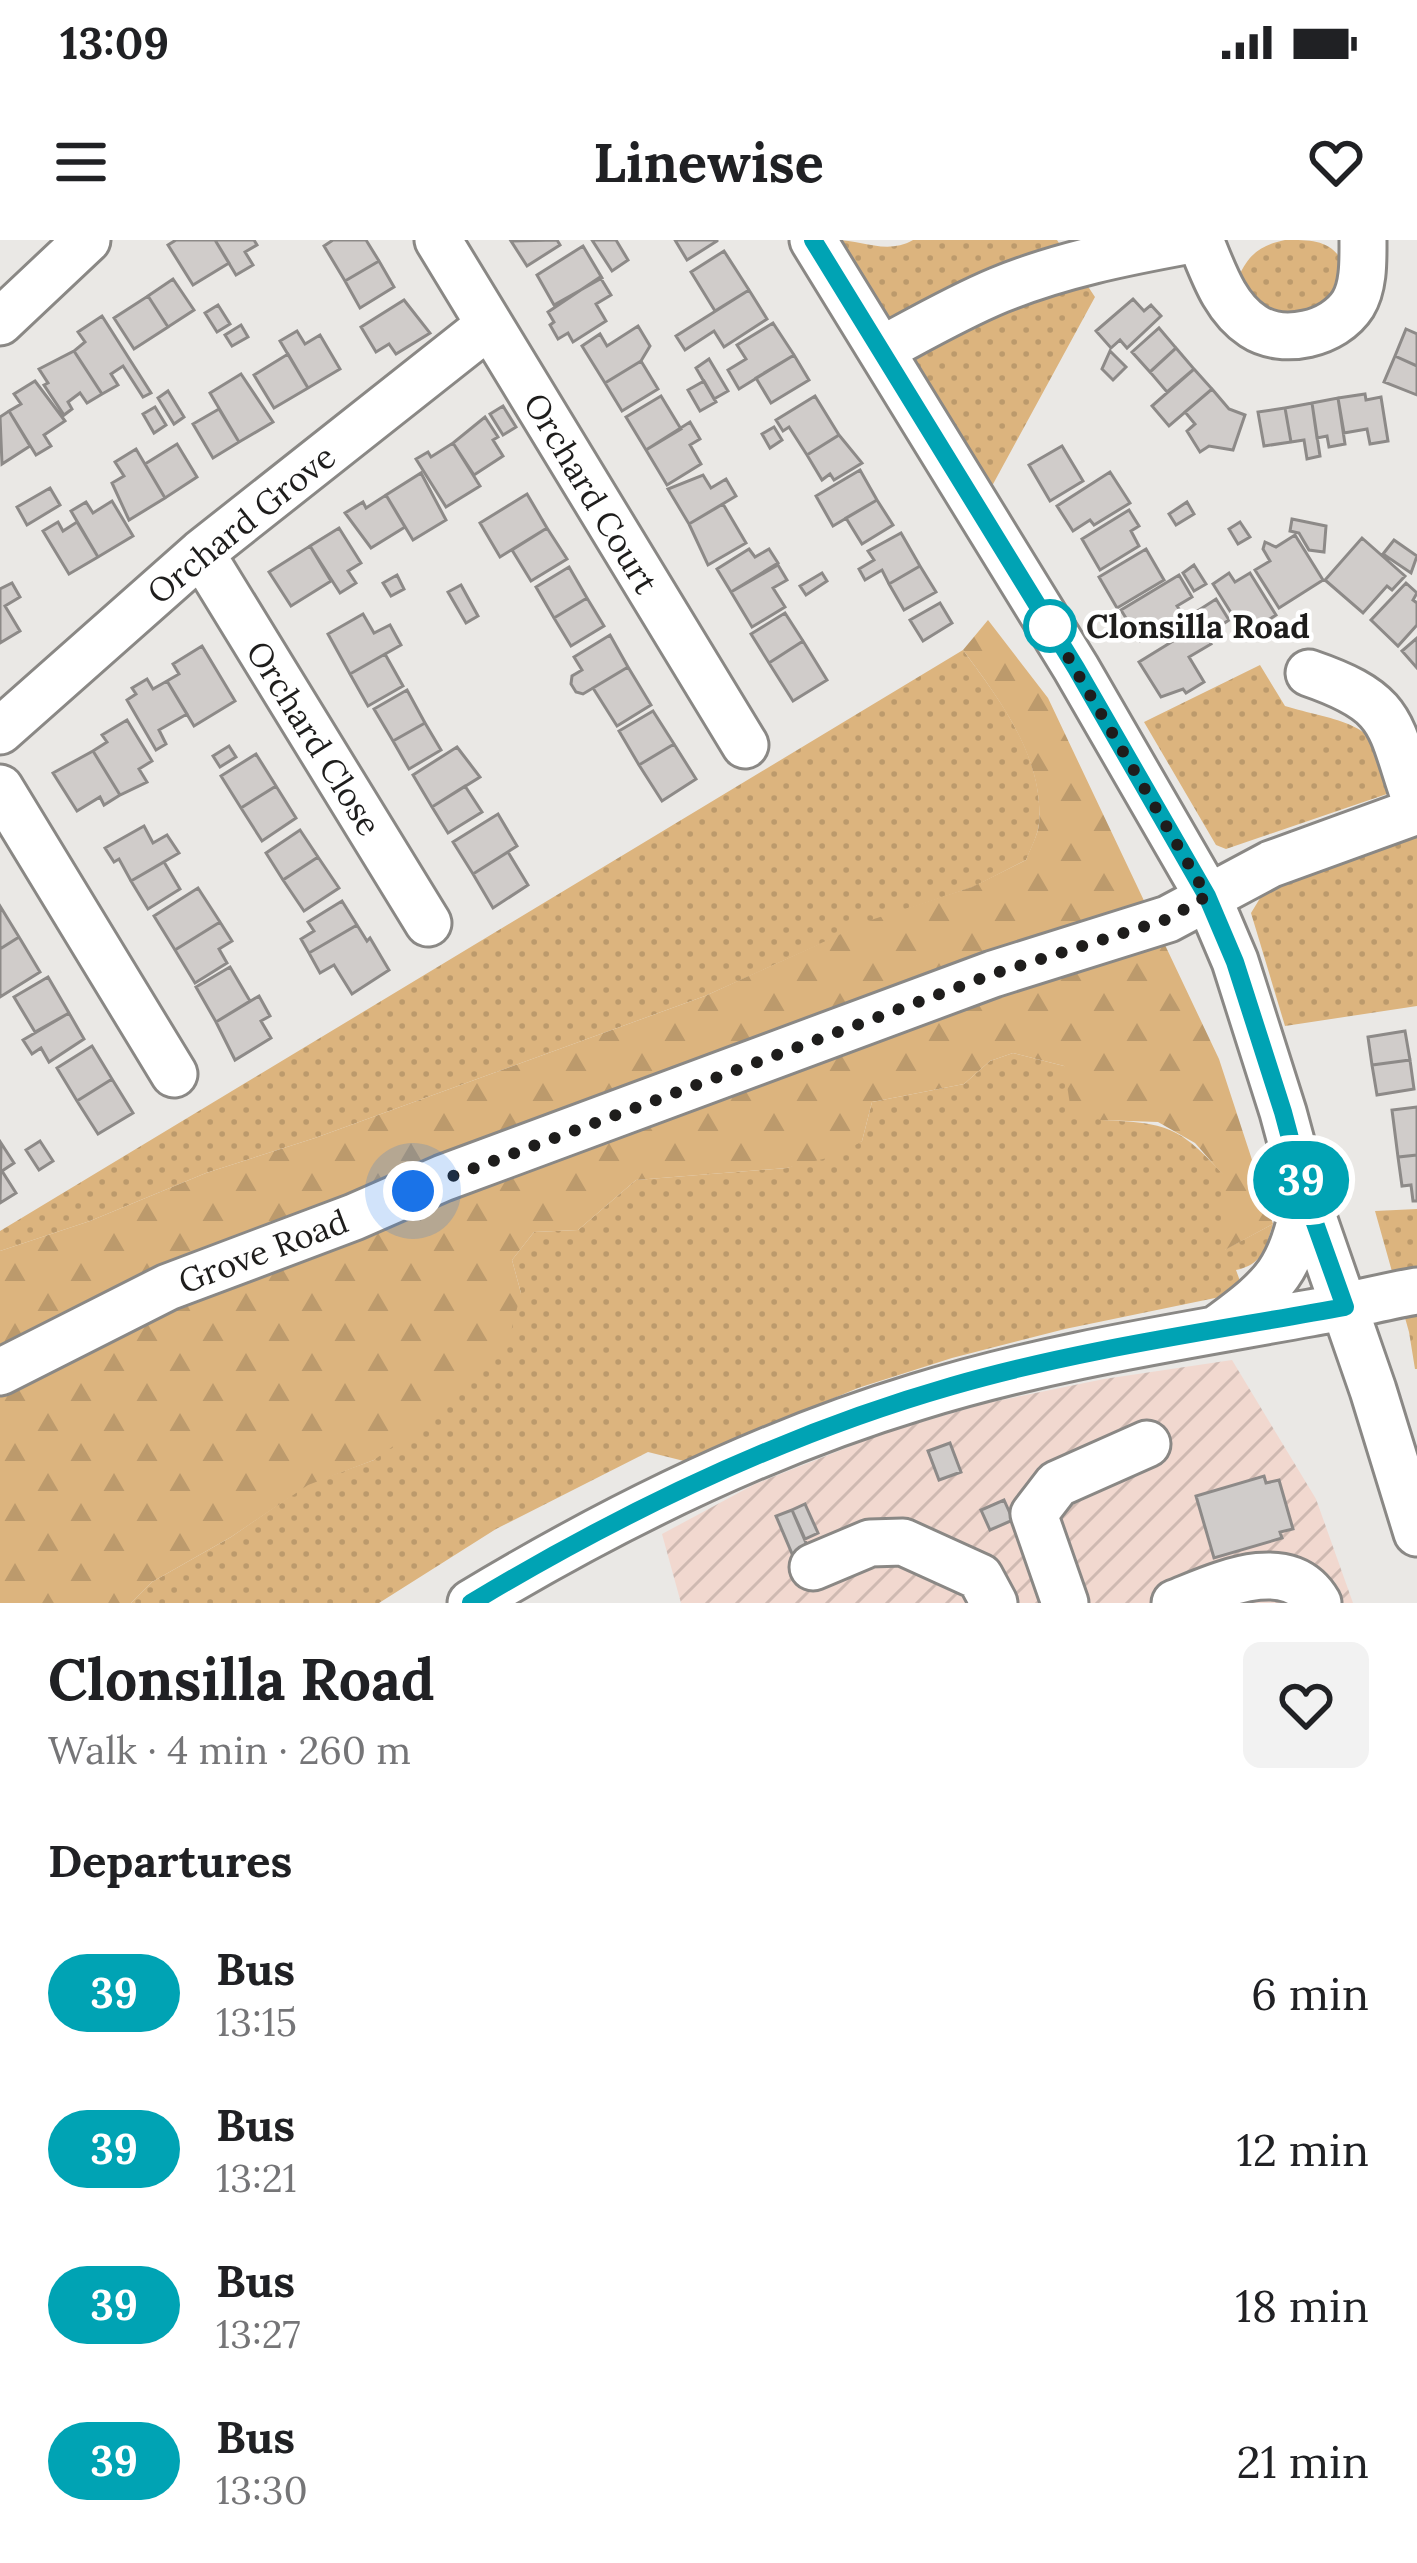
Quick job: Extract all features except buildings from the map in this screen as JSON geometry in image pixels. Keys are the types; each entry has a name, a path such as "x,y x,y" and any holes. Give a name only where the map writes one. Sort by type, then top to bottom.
{"street":[{"path":"0,322 88,240"},
{"name":"Orchard Court","path":"438,240 745,746"},
{"path":"813,240 1076,668 1207,896 1242,983 1306,1198 1417,1533"},
{"path":"881,350 1015,284 1104,257 1190,240"},
{"path":"1200,240 1232,307 1252,326 1286,337 1327,327 1353,304 1361,282 1363,240"},
{"name":"Orchard Grove","path":"0,731 201,553 488,326"},
{"name":"Orchard Close","path":"201,553 428,923"},
{"path":"1309,673 1349,686 1384,713 1398,740 1417,808"},
{"path":"0,788 174,1073"},
{"name":"Grove Road","path":"0,1372 168,1287 443,1178 993,974 1168,919 1273,863 1417,808"},
{"path":"1214,1330 1257,1300 1286,1269 1306,1198"},
{"path":"494,1597 702,1479 869,1413 1046,1363 1417,1291"},
{"path":"990,1594 984,1566 1057,1484 1147,1444"},
{"path":"1034,1514 1065,1603"},
{"path":"812,1567 870,1543 891,1540 966,1569 990,1594"},
{"path":"1174,1603 1256,1576 1275,1576 1311,1591 1318,1603"}],"shaded area":[{"path":"1232,1360 1316,1499 1353,1603 681,1603 662,1534 755,1484 884,1433 987,1403"}],"green space":[{"path":"835,240 884,247 913,240 1057,240 1095,297 986,497"},
{"path":"1285,240 1321,243 1335,251 1346,267 1327,310 1266,320 1239,276 1257,252"},
{"path":"988,620 1048,698 1219,1059 1273,1224 1223,1251 1224,1176 1195,1143 1158,1122 1101,1120 1071,1111 1064,1066 1013,1053 990,1061 964,1084 872,1102 862,1141 839,1155 787,1168 636,1180 578,1230 534,1232 512,1260 521,1293 509,1339 431,1419 374,1460 308,1485 152,1582 131,1603 0,1603 0,1251 705,996 874,919 972,887 1026,860 1039,824 1034,776 1017,731 963,650"},
{"path":"963,650 1017,730 1034,775 1039,823 1026,860 973,887 874,920 705,996 0,1251 0,1231"},
{"path":"1260,665 1285,706 1342,722 1370,738 1380,751 1387,794 1226,849 1216,845 1144,722"},
{"path":"1417,828 1417,1006 1285,1026 1251,913 1262,895"},
{"path":"1013,1053 1064,1066 1102,1120 1157,1126 1195,1146 1224,1175 1224,1250 1273,1224 1257,1259 1236,1270 1244,1292 952,1358 858,1388 684,1461 648,1452 496,1529 379,1603 131,1603 152,1582 231,1537 308,1484 374,1460 521,1293 512,1260 534,1232 578,1230 636,1180 787,1168 862,1141 872,1102 964,1084 990,1061"},
{"path":"1417,1209 1417,1369 1415,1369 1375,1211"}],"bus line":[{"name":"39","path":"471,1603 685,1487 869,1413 956,1385 1079,1355 1345,1307 1306,1198 1235,962 1207,896 1076,668 813,240"}],"place":[{"name":"Clonsilla Road","path":"1050,626"}],"route":[{"path":"413,1191 993,974 1168,919 1207,896 1050,626"}]}
